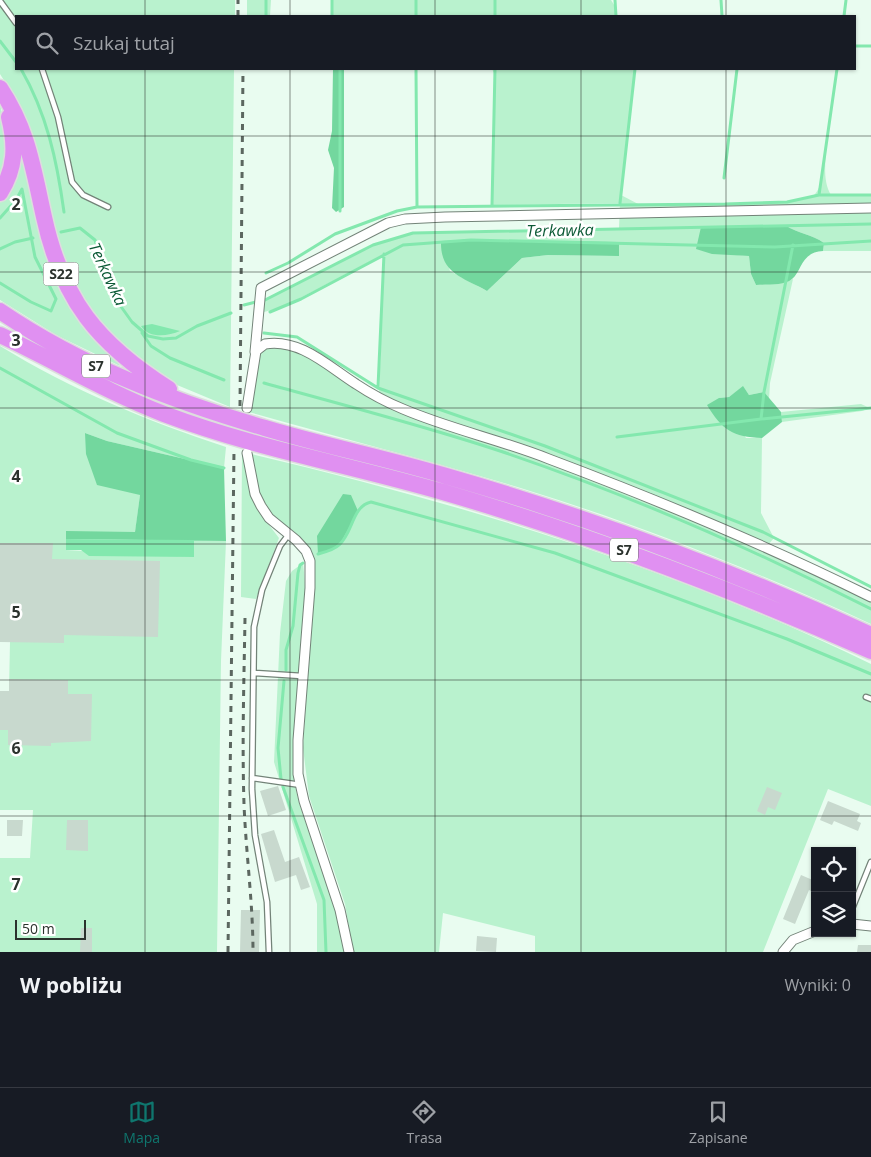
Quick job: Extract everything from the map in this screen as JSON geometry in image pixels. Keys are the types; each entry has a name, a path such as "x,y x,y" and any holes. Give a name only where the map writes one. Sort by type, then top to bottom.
{"highway":[{"path":"0,88 14,138 15,152 10,174 0,193"},
{"name":"S22","path":"0,88 17,115 26,136 52,248 65,283 80,310 116,352 199,408"},
{"name":"S7","path":"0,311 38,335 102,369 199,408 267,429 445,475 590,520 733,574 871,635"},
{"name":"S7","path":"0,334 110,392 166,415 242,440 440,491 586,537 728,590 871,651"}],"street":[{"path":"247,408 255,355 261,288 392,222 445,217 871,208"},
{"path":"255,355 262,345 272,343 298,349 319,359 361,388 419,416 547,458 694,516 783,554 871,597"},
{"path":"247,453 255,494 261,506 269,518 306,551 310,561 310,588 298,740 301,785 304,801 340,910 348,952"},
{"path":"856,924 871,926"},
{"path":"783,952 798,937 811,932"}],"lane":[{"path":"0,1 15,22"},
{"path":"42,70 58,117 72,182 83,195 108,207"},
{"path":"269,952 267,902 255,835 252,778 255,673 254,627 257,607 274,561 289,534"},
{"path":"255,673 302,676"},
{"path":"866,697 871,699"},
{"path":"252,778 301,785"},
{"path":"856,899 871,862"}],"shaded area":[{"path":"0,0 235,0 235,15 15,15 15,70 234,70 230,407 165,380 107,336 65,269 29,126 22,109 0,74"},
{"path":"247,0 271,0 270,15 247,15"},
{"path":"332,0 611,0 616,8 616,15 332,15"},
{"path":"333,70 344,70 344,207 336,212 332,208 334,168 328,150 332,131"},
{"path":"492,70 635,70 621,195 640,205 731,204 803,200 813,196 820,186 826,144 825,177 831,195 871,195 871,251 823,251 824,243 785,225 737,255 749,256 751,274 756,285 786,282 793,279 770,383 769,400 764,392 749,395 743,387 729,397 719,398 746,438 762,438 761,513 774,538 767,546 871,597 871,624 660,535 573,505 460,470 249,412 259,348 289,345 379,397 384,254 283,307 264,312 260,307 261,301 373,245 413,233 619,228 620,203 492,205 495,75","holes":["441,241 618,256 548,255 522,258 487,291 450,271"]},
{"path":"0,104 8,143 0,181"},
{"path":"22,147 44,242 120,366 56,335 0,300 0,202"},
{"path":"785,225 824,243 823,251 816,252 806,258 795,276 784,283 756,285 751,274 749,256 712,254 696,249 701,227"},
{"path":"441,241 619,242 619,256 548,255 522,258 487,291 462,278 449,268 444,261"},
{"path":"152,324 180,331 164,335 154,335 144,330 141,326"},
{"path":"0,346 55,377 110,403 226,447 224,468 107,441 85,433 140,495 135,533 66,532 66,550 194,557 194,540 226,541 221,661 217,952 0,952 0,858 30,858 33,810 0,810 0,691 9,691 10,642 0,642"},
{"path":"743,386 749,395 764,392 781,412 782,422 762,438 743,436 729,431 712,414 707,405 719,398 729,397"},
{"path":"861,404 870,408 862,411 782,422 781,412"},
{"path":"85,433 107,441 224,468 226,541 66,539 66,531 135,532 140,495 97,485 86,454"},
{"path":"242,452 256,508 279,538 256,599 241,597"},
{"path":"251,454 410,494 567,542 721,598 797,629 871,664 871,806 828,789 763,952 535,952 535,936 443,913 439,952 353,952 345,904 309,796 303,748 315,563 309,547 304,541 275,517 264,504 257,488"},
{"path":"343,494 351,495 358,511 339,546 318,554 317,536"},
{"path":"66,539 194,540 194,557 89,556 81,550 66,550"},
{"path":"303,563 305,616 293,750 294,777 300,806 333,902 344,952 317,952 317,904 274,762 280,633 286,581 292,571"}],"building":[{"path":"0,543 53,543 52,559 160,561 158,637 64,635 64,643 0,642"},
{"path":"9,679 68,680 68,694 92,694 91,741 51,743 51,746 8,745 8,730 0,730 0,691 9,691"},
{"path":"278,786 286,810 268,816 260,791"},
{"path":"767,787 782,793 775,810 768,807 765,815 757,811"},
{"path":"828,801 860,814 857,821 861,823 858,831 834,821 832,825 820,820"},
{"path":"7,820 23,820 22,836 7,836"},
{"path":"67,820 88,820 88,851 66,850"},
{"path":"274,830 285,862 299,857 310,887 301,890 296,875 275,882 261,834"},
{"path":"801,875 811,879 811,891 809,890 795,924 783,919"},
{"path":"241,910 260,910 259,952 240,952"},
{"path":"81,928 92,928 92,952 80,952"},
{"path":"477,936 497,938 496,952 476,951"},
{"path":"858,945 871,945 871,952 857,952"}],"waterway":[{"path":"266,0 266,15"},
{"path":"332,0 332,15"},
{"path":"416,0 416,15"},
{"path":"495,0 495,15"},
{"path":"615,0 616,15"},
{"path":"721,0 722,15"},
{"path":"844,15 846,0"},
{"path":"0,41 15,61"},
{"path":"856,46 871,46"},
{"path":"22,70 38,103 50,138 64,212"},
{"path":"340,70 340,211"},
{"path":"416,70 417,207"},
{"path":"492,205 495,70"},
{"path":"620,203 635,70"},
{"path":"724,178 737,70"},
{"path":"819,195 837,70"},
{"path":"0,218 16,200 22,189 35,257 56,299 51,311 31,302 0,283"},
{"path":"266,273 288,263 335,234 397,211 417,207 725,204 787,202 819,195 871,195"},
{"name":"Terkawka","path":"265,300 373,245 413,233 871,224"},
{"name":"Terkawka","path":"61,232 80,228 95,240 104,272 117,301 132,322 148,336 163,339 176,338 197,326 231,313"},
{"name":"Terkawka","path":"0,249 15,242 33,238"},
{"path":"270,312 301,299 403,245 471,240 775,247 871,241"},
{"path":"761,419 764,392 793,245"},
{"path":"378,387 384,254"},
{"name":"Terkawka","path":"244,305 256,302"},
{"path":"142,333 151,346 170,358 224,380"},
{"path":"264,333 297,337 378,388 545,446 763,532 871,587"},
{"path":"0,368 117,433 191,460 224,468"},
{"path":"264,383 441,432 595,485 688,523 826,586 871,609"},
{"path":"617,437 761,419 871,408"},
{"path":"318,554 332,550 339,545 344,540 356,514 371,502 555,553 787,639 871,674"},
{"path":"286,670 286,650 293,626 298,573 300,565 303,563"},
{"path":"281,779 278,748 284,681"},
{"path":"283,787 324,900 326,952"}],"railway":[{"path":"238,0 238,15"},
{"path":"240,406 243,70"},
{"path":"228,952 234,450"},
{"path":"245,618 243,781 253,952"}]}
